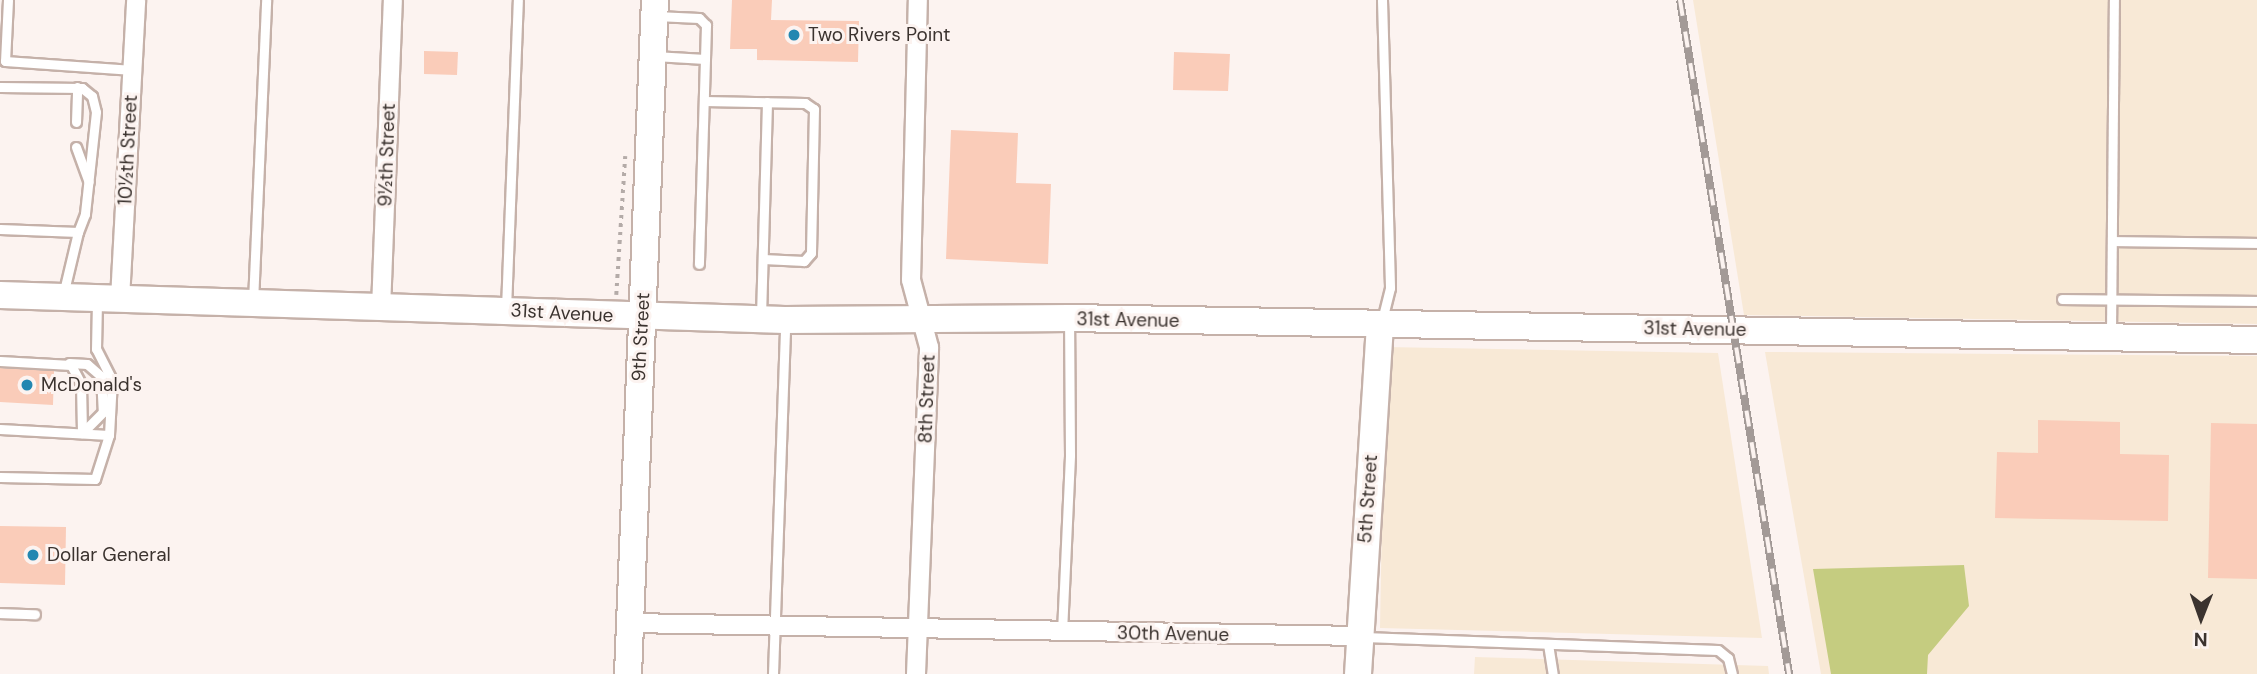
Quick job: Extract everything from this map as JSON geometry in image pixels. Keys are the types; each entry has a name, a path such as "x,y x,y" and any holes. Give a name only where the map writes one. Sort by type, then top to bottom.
{"street":[{"name":"10½th Street","path":"109,299 133,70 136,0"},
{"name":"9½th Street","path":"381,309 393,0"},
{"name":"8th Street","path":"916,674 929,347 911,281 918,0"},
{"name":"9th Street","path":"628,674 654,8"},
{"name":"31st Avenue","path":"0,295 381,309 506,310 641,317 1069,318 2257,340"},
{"name":"5th Street","path":"1358,674 1380,325"},
{"name":"30th Avenue","path":"629,623 1359,636"}],"lane":[{"path":"8,0 5,61 133,70"},
{"path":"253,304 266,0"},
{"path":"506,310 519,0"},
{"path":"1380,325 1390,288 1381,0"},
{"path":"2111,338 2114,0"},
{"path":"654,8 704,20 699,264"},
{"path":"652,56 705,59"},
{"path":"0,87 77,88 92,96 96,112 89,182 62,298"},
{"path":"76,122 77,88"},
{"path":"704,101 805,103 814,109 811,253 804,261 763,260"},
{"path":"767,102 763,260 773,319 773,674"},
{"path":"76,147 89,182"},
{"path":"0,229 78,232"},
{"path":"2113,241 2257,243"},
{"path":"0,477 95,479 109,436 112,380 96,349 109,299"},
{"path":"2062,299 2257,301"},
{"path":"1062,632 1070,455 1069,318"},
{"path":"0,361 87,364 101,376 103,412 82,433"},
{"path":"57,362 71,365 78,373 82,433"},
{"path":"0,429 109,436"},
{"path":"0,612 35,614"},
{"name":"30th Avenue","path":"1359,636 1718,650 1728,658 1732,674"},
{"path":"1548,644 1553,674"}],"shaded area":[{"path":"1693,0 2257,0 2257,324 1744,315"},
{"path":"1385,347 1718,353 1762,638 1380,628"},
{"path":"1765,352 2257,356 2257,674 1821,674"},
{"path":"1475,657 1768,666 1769,674 1474,674"}],"green space":[{"path":"1964,565 1969,606 1928,655 1927,674 1831,674 1813,569"}],"building":[{"name":"Two Rivers Point","path":"732,0 772,0 771,20 859,21 858,62 757,60 757,49 730,49"},
{"path":"424,51 458,52 457,75 424,74"},
{"path":"1174,52 1230,54 1228,91 1173,90"},
{"path":"951,130 1018,133 1016,183 1051,184 1048,264 946,259"},
{"name":"McDonald's","path":"0,368 54,371 53,405 0,402"},
{"path":"2038,420 2120,422 2120,454 2169,455 2168,521 1995,518 1997,452 2038,453"},
{"path":"2211,423 2257,424 2257,579 2208,578"},
{"name":"Dollar General","path":"0,526 66,527 65,585 0,583"}],"railway":[{"path":"1680,0 1789,674"}],"place":[{"name":"Two Rivers Point","path":"794,35"},
{"name":"McDonald's","path":"27,385"},
{"name":"Dollar General","path":"33,555"}]}
